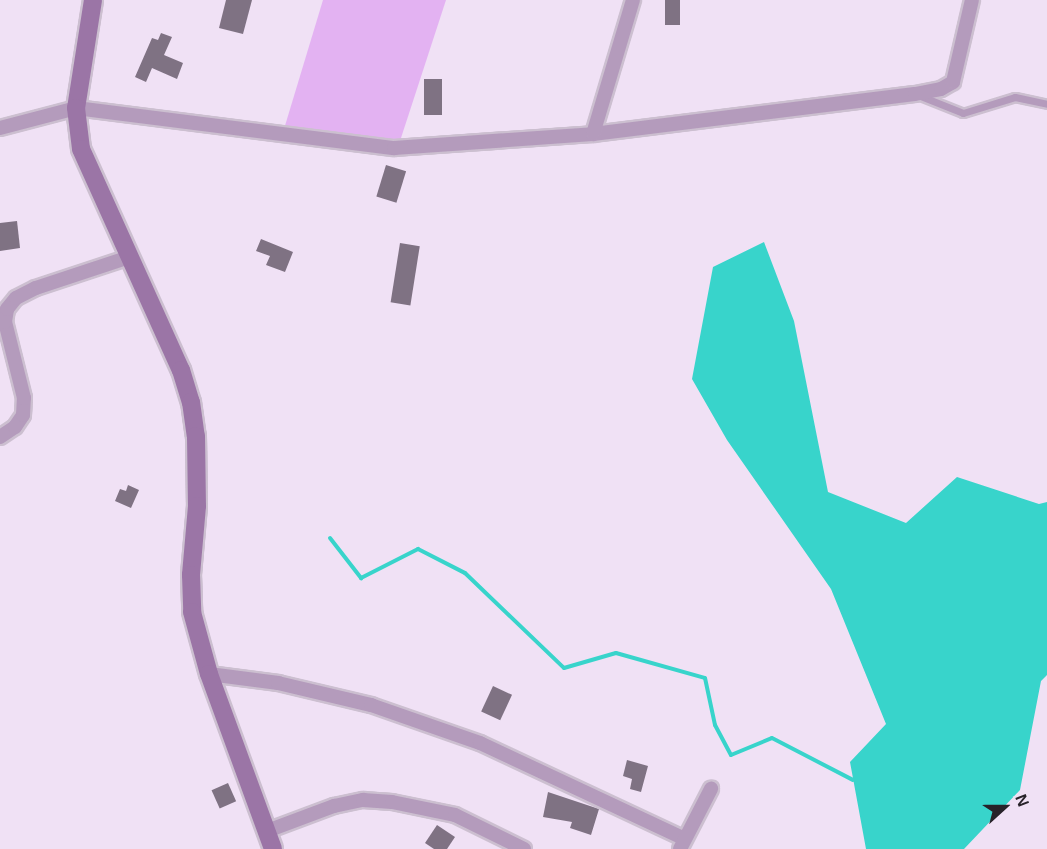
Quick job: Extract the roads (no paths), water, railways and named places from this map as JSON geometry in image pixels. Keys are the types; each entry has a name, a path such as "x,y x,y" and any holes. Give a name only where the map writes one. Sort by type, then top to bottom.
{"street":[{"path":"93,0 76,108 87,165 181,370 191,402 196,436 198,506 190,575 192,612 209,675 273,849"},
{"path":"593,134 633,0"},
{"path":"0,128 76,108 394,148 593,134 915,94 941,89 953,82 972,0"},
{"path":"0,437 19,421 24,398 5,322 7,309 16,298 36,288 130,257"},
{"path":"209,675 278,683 404,717 480,743 681,844 711,789"},
{"path":"267,831 334,806 363,800 392,802 455,815 524,849"}],"lane":[{"path":"915,94 963,113 1016,97 1047,104"}],"waterway":[{"path":"330,538 361,578 418,549 465,573 564,668 616,653 705,678 715,725 731,755 772,738 853,780"}]}
